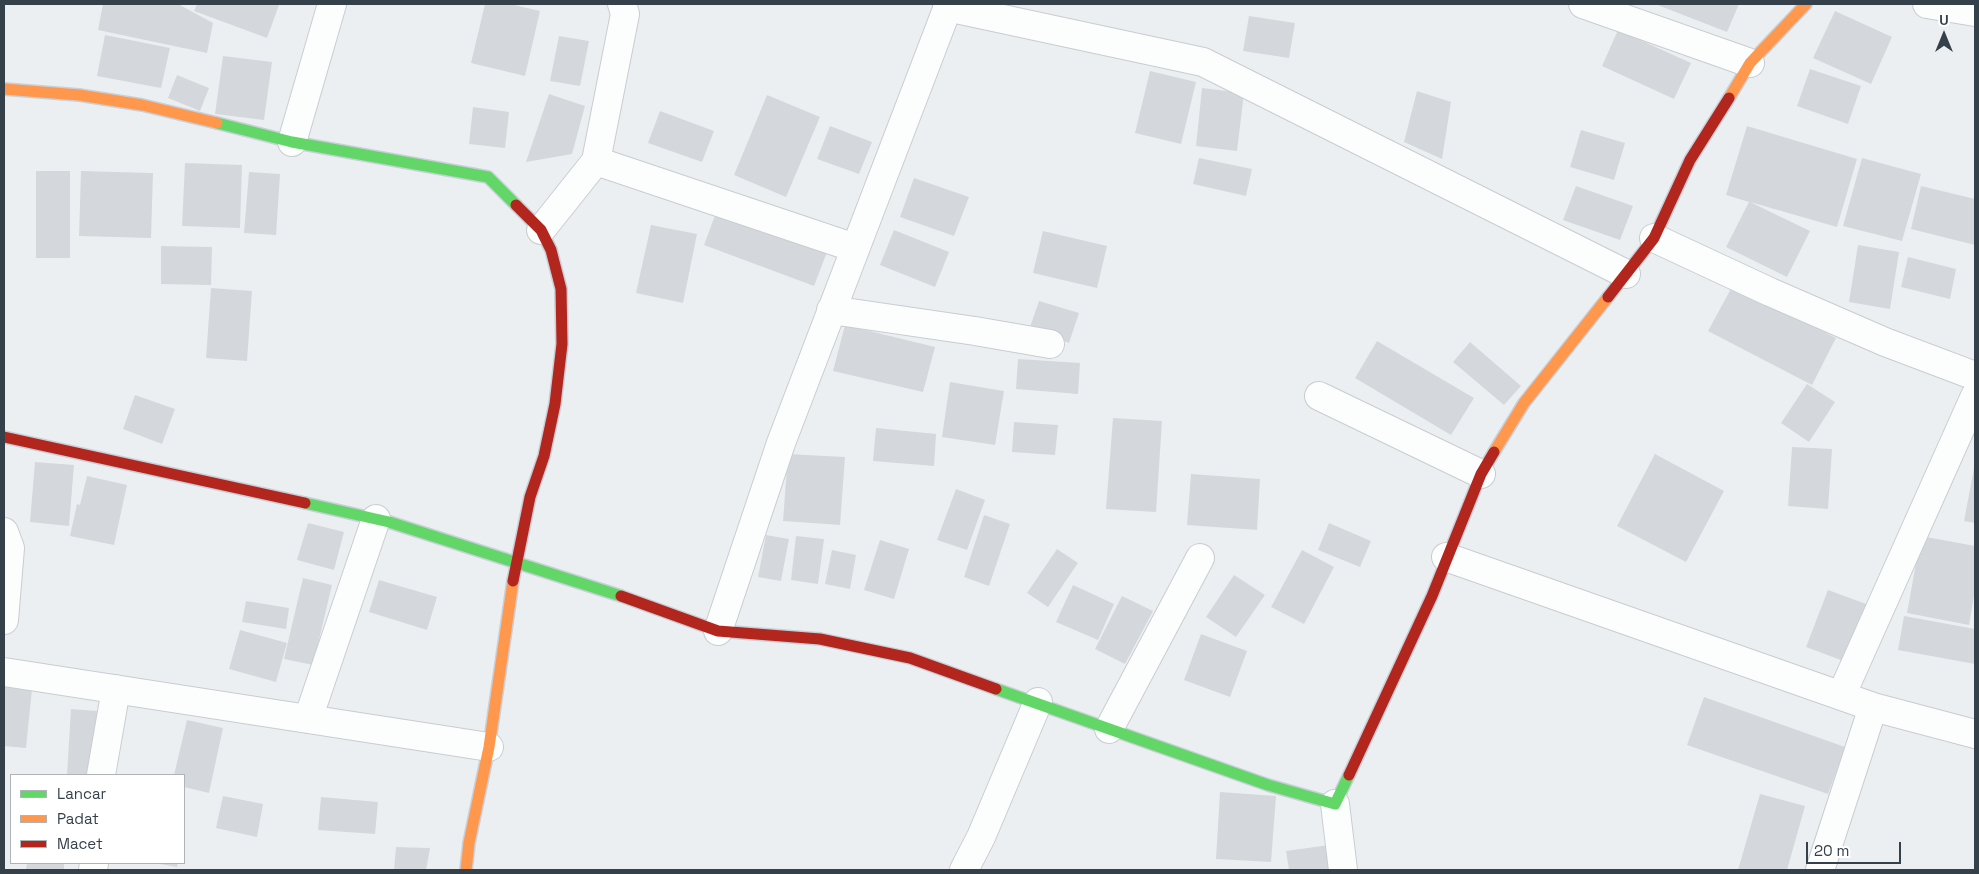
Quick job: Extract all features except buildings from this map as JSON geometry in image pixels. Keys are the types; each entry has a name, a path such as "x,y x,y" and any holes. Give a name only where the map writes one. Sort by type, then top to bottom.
{"street":[{"path":"292,142 332,4"},
{"path":"542,230 596,161 625,14 622,4"},
{"path":"1582,4 1750,63"},
{"path":"1343,870 1335,804 1432,596 1446,557 1481,474 1524,403 1654,238 1690,160 1750,63 1806,4"},
{"path":"1927,4 1975,12"},
{"path":"718,631 781,443 948,5 1203,62 1626,274"},
{"path":"4,89 79,95 142,105 292,142 488,177 542,230 552,250 562,289 562,344 555,404 546,448 530,497 516,562 489,747 469,843 466,870"},
{"path":"596,161 855,248"},
{"path":"1654,238 1770,292 1876,338 1975,376"},
{"path":"831,310 1050,344"},
{"path":"1319,396 1481,474"},
{"path":"1841,696 1975,396"},
{"path":"4,437 376,519 516,562 718,631 820,638 910,658 1268,785 1335,804"},
{"path":"308,719 376,519"},
{"path":"4,532 10,548 4,620"},
{"path":"1446,557 1873,707 1975,734"},
{"path":"1109,729 1200,558"},
{"path":"4,672 489,747"},
{"path":"101,774 116,689"},
{"path":"964,870 981,837 1038,702"},
{"path":"1820,870 1873,707"}],"traffic: fast":[{"path":"217,123 292,142 488,177 516,205"},
{"path":"305,503 389,522 621,596"},
{"path":"996,689 1268,785 1335,804 1349,775"}],"traffic: slow":[{"path":"1729,98 1750,63 1806,4"},
{"path":"4,89 79,95 142,105 217,123"},
{"path":"1494,452 1524,403 1608,297"},
{"path":"466,870 469,843 489,747 513,581"}],"traffic: jam":[{"path":"1608,297 1654,238 1690,160 1729,98"},
{"path":"513,581 530,497 544,456 555,404 562,344 561,289 551,250 541,230 516,205"},
{"path":"4,437 305,503"},
{"path":"1349,775 1432,596 1481,474 1494,452"},
{"path":"621,596 718,631 820,639 910,658 996,689"}]}
